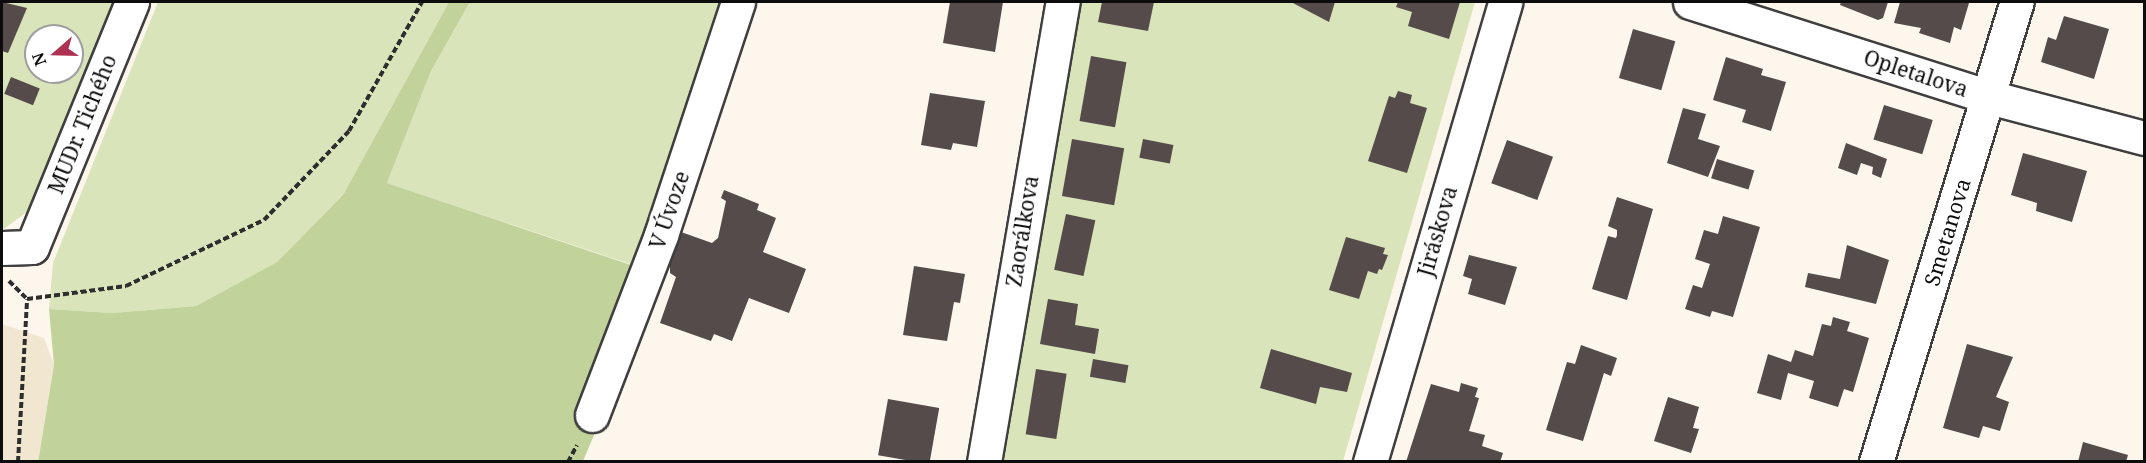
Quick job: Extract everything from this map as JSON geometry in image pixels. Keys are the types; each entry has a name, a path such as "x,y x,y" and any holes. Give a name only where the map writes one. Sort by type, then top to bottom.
{"street":[{"name":"MUDr. Tichého","path":"17,248 132,2"},
{"name":"V Úvoze","path":"592,415 662,235 738,2"},
{"name":"Zaorálkova","path":"984,462 1063,2"},
{"name":"Jiráskova","path":"1370,462 1505,2"},
{"name":"Opletalova","path":"1690,2 1989,96 2145,138"},
{"name":"Smetanova","path":"1876,462 2017,2"}],"path":[{"path":"2,275 27,298 126,286 264,220 349,131 422,2"},
{"path":"18,462 27,298"}],"shaded area":[{"path":"2,324 44,338 54,365 38,461 2,462"}],"green space":[{"path":"2,2 113,2 84,73 84,24 24,24 24,84 79,84 27,212 2,230"},
{"path":"158,2 449,2 343,195 277,262 196,306 112,313 49,309 53,263"},
{"path":"449,2 470,2 431,71 387,183 631,265 659,281 583,461 38,462 54,365 49,309 112,313 196,306 277,262 343,195"},
{"path":"470,2 727,2 642,268 387,183 431,71"},
{"path":"1079,2 1475,2 1343,461 999,462"}],"building":[{"path":"2,2 27,8 8,53 2,51"},
{"path":"950,2 1003,2 995,52 943,43"},
{"path":"1102,2 1154,2 1148,31 1098,22"},
{"path":"1291,2 1335,2 1329,22"},
{"path":"1398,2 1460,2 1449,39 1408,26 1412,12 1396,7"},
{"path":"1841,2 1888,2 1883,18 1878,20 1840,5"},
{"path":"1900,2 1969,3 1961,30 1954,27 1950,43 1919,33 1921,28 1894,23"},
{"path":"2064,16 2109,29 2094,79 2041,62 2048,37 2056,40"},
{"path":"1633,29 1675,41 1661,90 1619,78"},
{"path":"1091,56 1126,62 1115,127 1080,121"},
{"path":"1726,57 1763,69 1761,75 1786,82 1771,131 1742,122 1746,110 1713,100"},
{"path":"11,77 40,89 33,105 4,94"},
{"path":"1398,91 1412,95 1410,103 1427,108 1407,173 1368,161 1389,96 1395,98"},
{"path":"930,93 985,101 977,147 953,143 951,150 921,145"},
{"path":"1884,105 1933,120 1922,154 1873,139"},
{"path":"1683,108 1706,114 1698,139 1720,146 1708,177 1667,163"},
{"path":"1072,139 1124,148 1114,205 1062,196"},
{"path":"1143,139 1173,145 1170,164 1139,158"},
{"path":"1507,140 1553,157 1537,200 1491,183"},
{"path":"1846,143 1887,159 1881,178 1872,174 1873,167 1861,163 1857,175 1838,168"},
{"path":"2023,153 2087,171 2072,222 2036,211 2037,203 2011,195"},
{"path":"1717,159 1754,170 1748,190 1711,178"},
{"path":"724,190 759,204 757,210 776,218 763,252 806,269 789,313 749,298 732,341 714,334 711,341 660,323 676,277 670,273 670,264 681,232 712,243 718,238 726,201 721,198"},
{"path":"1617,197 1653,209 1627,300 1592,289 1608,236 1616,238 1617,235 1617,230 1608,226"},
{"path":"1066,214 1095,220 1083,276 1054,270"},
{"path":"1723,216 1760,227 1733,317 1712,311 1710,317 1685,309 1693,285 1702,288 1710,264 1695,259 1704,230 1718,234"},
{"path":"1346,237 1385,248 1383,254 1388,255 1382,270 1379,269 1377,274 1368,271 1359,299 1329,290"},
{"path":"1847,245 1889,260 1876,304 1805,287 1808,273 1840,279"},
{"path":"1469,255 1517,267 1505,305 1468,294 1472,279 1463,276"},
{"path":"914,266 965,274 960,303 954,302 947,341 903,335"},
{"path":"1048,299 1078,304 1075,325 1099,329 1095,354 1040,344"},
{"path":"1833,317 1850,322 1847,331 1869,338 1853,392 1844,389 1838,407 1809,398 1814,381 1788,373 1781,400 1757,393 1768,354 1791,362 1795,350 1813,356 1822,324 1831,326"},
{"path":"1967,344 2013,357 1996,397 2009,402 2000,431 1983,426 1979,438 1943,428"},
{"path":"1581,345 1617,358 1611,376 1604,373 1583,441 1546,430 1567,362 1575,364"},
{"path":"1271,349 1352,373 1347,392 1320,387 1316,404 1260,388"},
{"path":"1093,359 1128,365 1125,383 1090,377"},
{"path":"1036,369 1067,374 1056,439 1026,434"},
{"path":"1461,383 1478,388 1475,397 1479,398 1469,431 1485,435 1482,446 1503,453 1500,462 1406,462 1431,384 1459,392"},
{"path":"1668,397 1699,407 1693,428 1699,429 1691,453 1654,441"},
{"path":"888,399 939,408 930,462 878,455"},
{"path":"2083,442 2128,455 2126,462 2078,462"}]}
